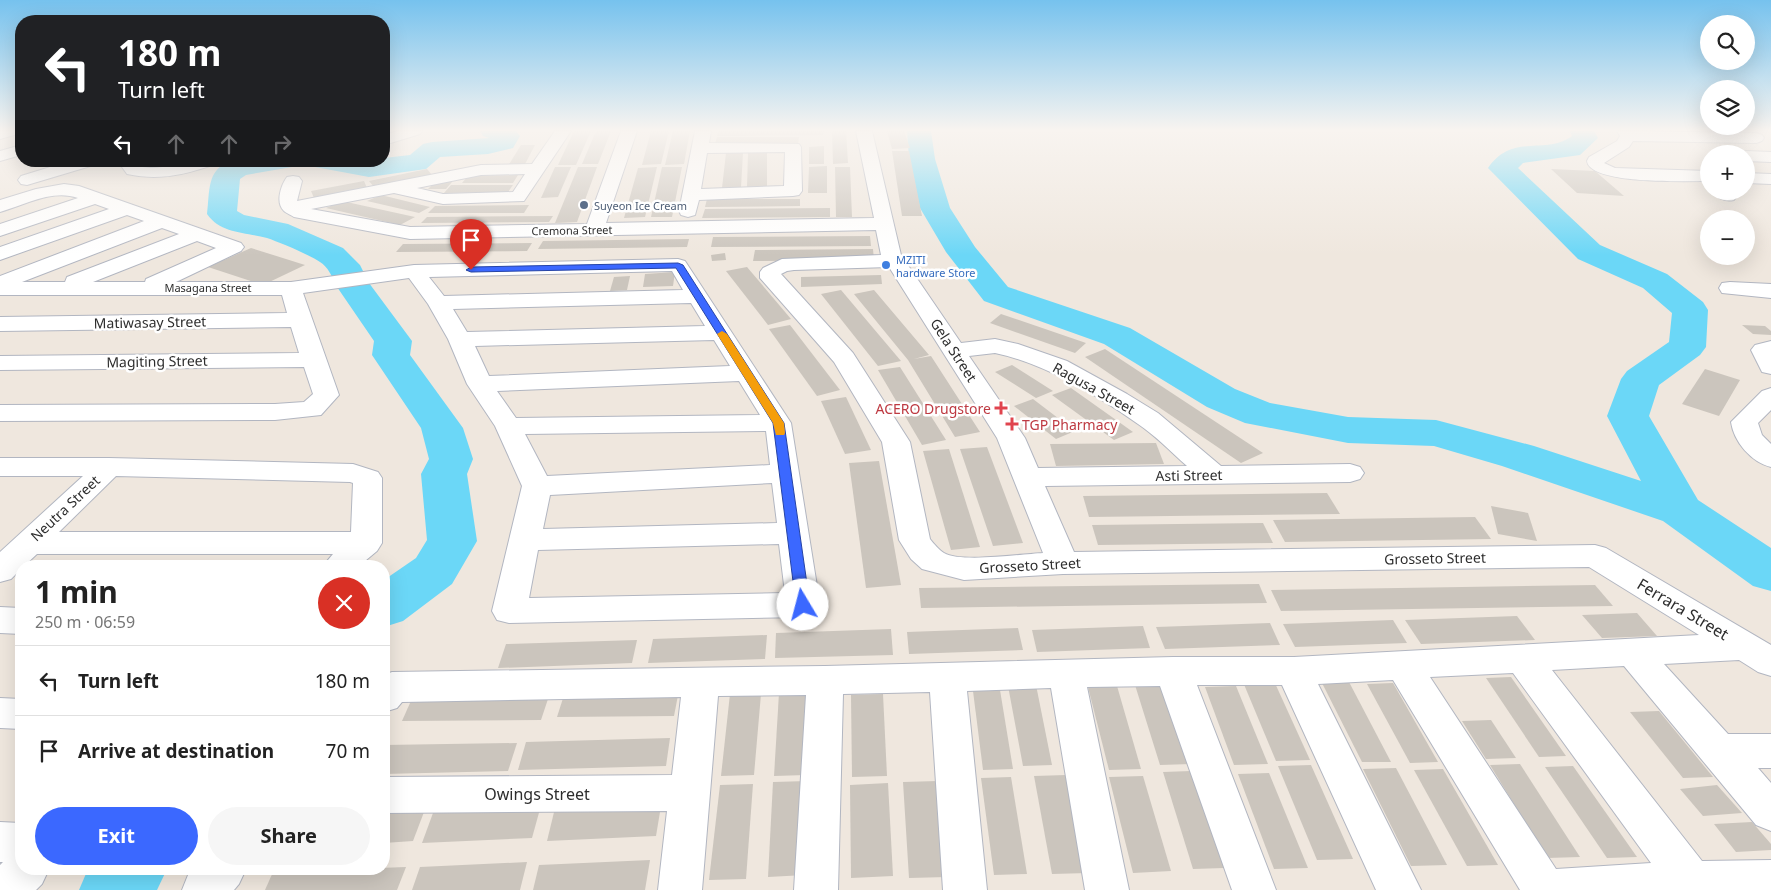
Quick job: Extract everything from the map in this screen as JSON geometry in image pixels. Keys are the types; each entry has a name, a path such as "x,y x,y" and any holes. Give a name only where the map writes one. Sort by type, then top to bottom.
{"street":[{"path":"9,186 52,173"},
{"path":"141,173 170,173"},
{"path":"294,181 288,201 290,207 468,173"},
{"path":"391,187 443,199 518,197 535,173"},
{"path":"594,230 614,173"},
{"path":"686,228 696,173"},
{"path":"692,195 793,191 793,173"},
{"name":"Gela Street","path":"873,173 891,255 1012,438 1063,563"},
{"path":"1617,173 1700,178"},
{"path":"1642,174 1664,190"},
{"path":"0,206 43,192 62,189 73,190 234,247 148,287"},
{"path":"0,230 95,198"},
{"name":"Cremona Street","path":"290,207 301,212 410,234 885,224"},
{"path":"0,254 126,209"},
{"path":"0,283 162,221"},
{"path":"60,288 196,234"},
{"name":"Grosseto Street","path":"895,261 782,265 770,272 771,278 844,358 896,442 915,540 922,551 933,561 964,569 1063,563 1595,556"},
{"name":"Masagana Street","path":"0,288 291,288 414,271 678,265 698,296"},
{"path":"414,271 438,303 460,339 480,384 508,426 537,486 509,611 803,605 778,423 698,296 438,303"},
{"path":"0,413 275,412 312,409 326,395 291,288"},
{"path":"1730,288 1771,290"},
{"name":"Matiwasay Street","path":"0,324 300,320"},
{"path":"460,339 721,333"},
{"name":"Ragusa Street","path":"954,351 995,346 1058,366 1118,399 1148,419 1216,475"},
{"path":"1771,348 1763,350 1771,367"},
{"name":"Magiting Street","path":"0,363 314,360"},
{"path":"480,384 747,373"},
{"path":"1771,396 1744,422 1745,431 1750,439 1771,458"},
{"path":"508,426 778,423"},
{"path":"0,485 11,467 109,467 353,473 368,478 366,543 346,560"},
{"name":"Neutra Street","path":"0,571 109,467"},
{"path":"537,486 785,473"},
{"name":"Asti Street","path":"1028,477 1350,473"},
{"path":"525,540 794,533"},
{"path":"28,543 366,543"},
{"name":"Ferrara Street","path":"1595,556 1758,654"},
{"path":"0,620 15,621"},
{"path":"1633,653 1771,812"},
{"path":"390,690 392,687 825,680 1066,673 1294,671 1633,653 1758,654"},
{"path":"1523,659 1691,882"},
{"path":"1403,665 1545,890"},
{"path":"1173,671 1254,890"},
{"path":"1294,671 1399,890"},
{"path":"1066,673 1107,890"},
{"path":"947,677 965,890"},
{"path":"816,890 825,680"},
{"path":"680,890 701,681"},
{"path":"0,714 15,714"},
{"path":"1718,751 1771,751"},
{"name":"Owings Street","path":"390,795 690,793"},
{"path":"0,842 15,842"},
{"path":"5,890 21,875"},
{"path":"204,890 218,875"},
{"path":"1556,890 1691,882 1771,881"}],"building":[{"path":"410,173 430,173 432,175 374,187 369,181"},
{"path":"553,173 569,173 558,197 541,198"},
{"path":"576,173 595,173 577,222 555,223"},
{"path":"637,173 656,173 645,217 624,218"},
{"path":"661,173 681,173 672,217 651,217"},
{"path":"724,173 742,173 741,187 722,188"},
{"path":"747,173 767,173 767,186 747,187"},
{"path":"809,173 827,173 827,193 808,193"},
{"path":"835,173 850,173 852,217 836,217"},
{"path":"895,173 913,173 922,216 902,216"},
{"path":"1555,173 1597,173 1624,196 1577,193"},
{"path":"518,175 513,183 462,183 468,176"},
{"path":"364,181 367,188 314,198 311,191"},
{"path":"435,182 452,182 446,189 428,189"},
{"path":"451,185 513,185 508,192 444,193"},
{"path":"381,195 430,207 419,213 367,201"},
{"path":"707,199 800,199 800,206 705,207"},
{"path":"342,201 415,217 400,225 326,208"},
{"path":"529,205 524,213 428,213 435,206"},
{"path":"830,208 830,217 702,218 705,209"},
{"path":"553,216 549,222 421,223 427,217"},
{"path":"870,236 871,246 711,247 713,237"},
{"path":"689,239 687,247 538,249 543,241"},
{"path":"532,243 527,251 396,252 403,244"},
{"path":"251,248 305,265 263,285 208,267"},
{"path":"873,249 874,260 753,261 755,250"},
{"path":"725,253 726,260 712,261 711,255"},
{"path":"747,267 791,319 768,325 726,271"},
{"path":"675,272 673,286 643,287 645,274"},
{"path":"881,275 882,284 801,287 801,277"},
{"path":"630,276 627,290 610,291 614,277"},
{"path":"841,290 901,361 878,366 821,294"},
{"path":"874,290 929,355 914,359 931,356 980,432 955,437 908,360 854,294"},
{"path":"1001,314 1086,343 1075,353 990,323"},
{"path":"790,325 840,390 817,396 769,329"},
{"path":"1742,325 1765,326 1771,331 1771,335 1753,334"},
{"path":"1105,349 1263,453 1241,463 1085,357"},
{"path":"1012,365 1053,391 1036,398 995,372"},
{"path":"900,367 946,440 922,445 878,370"},
{"path":"1705,369 1740,380 1719,416 1682,404"},
{"path":"1071,388 1133,432 1114,440 1052,395"},
{"path":"846,397 871,450 845,454 821,401"},
{"path":"1033,399 1075,431 1056,439 1014,406"},
{"path":"1156,443 1164,464 1056,466 1050,444"},
{"path":"987,447 1023,543 993,546 960,449"},
{"path":"949,449 980,547 951,550 923,451"},
{"path":"879,461 901,585 866,588 849,463"},
{"path":"1327,493 1340,514 1089,517 1083,496"},
{"path":"1491,506 1528,513 1537,541 1498,534"},
{"path":"1475,517 1491,539 1285,542 1273,520"},
{"path":"1263,523 1273,543 1098,545 1092,525"},
{"path":"1259,584 1267,603 921,608 919,588"},
{"path":"1595,585 1613,606 1281,611 1271,590"},
{"path":"1637,613 1657,636 1602,638 1582,615"},
{"path":"1517,616 1535,640 1421,644 1405,620"},
{"path":"1393,620 1407,643 1295,647 1283,624"},
{"path":"1270,623 1280,645 1165,649 1156,627"},
{"path":"1143,626 1150,648 1037,652 1032,630"},
{"path":"1018,628 1023,650 909,654 907,632"},
{"path":"891,629 893,655 775,658 776,633"},
{"path":"767,635 765,659 648,663 653,639"},
{"path":"637,640 632,663 498,668 506,644"},
{"path":"1511,677 1566,756 1539,757 1486,678"},
{"path":"1274,681 1310,760 1276,761 1243,682"},
{"path":"1349,682 1391,762 1362,762 1322,683"},
{"path":"1393,683 1438,762 1410,763 1367,684"},
{"path":"1164,684 1191,764 1160,765 1135,685"},
{"path":"1036,685 1052,765 1023,766 1008,686"},
{"path":"1117,686 1141,769 1109,770 1088,687"},
{"path":"1236,686 1268,764 1234,765 1205,687"},
{"path":"679,690 674,716 557,717 565,692"},
{"path":"1000,690 1013,769 983,770 973,691"},
{"path":"550,693 541,720 402,721 414,694"},
{"path":"779,693 809,693 806,775 774,776"},
{"path":"730,694 761,694 754,775 721,776"},
{"path":"883,694 887,776 852,777 851,695"},
{"path":"1659,711 1713,777 1683,778 1630,712"},
{"path":"1491,720 1516,758 1486,759 1462,721"},
{"path":"670,738 666,766 518,770 526,742"},
{"path":"517,743 508,771 390,774 390,745"},
{"path":"1520,764 1580,857 1547,858 1490,765"},
{"path":"1311,765 1353,859 1317,860 1278,766"},
{"path":"1573,766 1637,857 1607,858 1545,767"},
{"path":"1396,768 1447,865 1411,866 1363,769"},
{"path":"1443,769 1498,865 1467,866 1414,770"},
{"path":"1191,771 1224,868 1193,869 1163,772"},
{"path":"1269,773 1308,868 1274,869 1238,774"},
{"path":"1066,775 1088,873 1052,874 1034,776"},
{"path":"1143,776 1171,871 1133,873 1109,777"},
{"path":"1011,777 1027,874 994,875 981,778"},
{"path":"808,781 805,875 768,877 773,782"},
{"path":"938,781 947,877 909,878 903,782"},
{"path":"888,783 893,876 851,878 850,785"},
{"path":"753,784 746,879 709,880 720,785"},
{"path":"1717,785 1742,813 1703,816 1680,789"},
{"path":"662,800 656,836 547,841 556,804"},
{"path":"540,809 532,838 422,843 433,813"},
{"path":"424,812 413,841 390,843 390,814"},
{"path":"1752,822 1771,844 1771,850 1736,852 1714,824"},
{"path":"650,860 645,890 533,890 539,865"},
{"path":"527,862 520,890 412,890 420,867"},
{"path":"406,867 397,890 265,890 272,875 390,875 390,868"}],"waterway":[{"path":"230,173 226,175 222,214 234,222 277,231 332,255 348,272 352,284 393,341 391,355 442,428 451,459 444,474 452,541 434,571 390,603"},
{"path":"926,173 935,208 962,252 996,294 1117,336 1221,398 1260,414 1348,430 1436,433 1518,456 1680,510"},
{"path":"1507,173 1589,252 1655,281 1690,310 1687,347 1641,379 1628,416 1680,510"},
{"path":"1680,510 1771,573"},
{"path":"114,890 127,875"}],"slow traffic":[{"path":"722,334 778,423 780,433"}],"place":[{"name":"Suyeon Ice Cream","path":"584,205"},
{"name":"MZITI hardware Store","path":"886,265"},
{"name":"ACERO Drugstore","path":"1001,408"},
{"name":"TGP Pharmacy","path":"1012,424"}],"route":[{"path":"471,270 678,265 778,423 803,605"}]}
